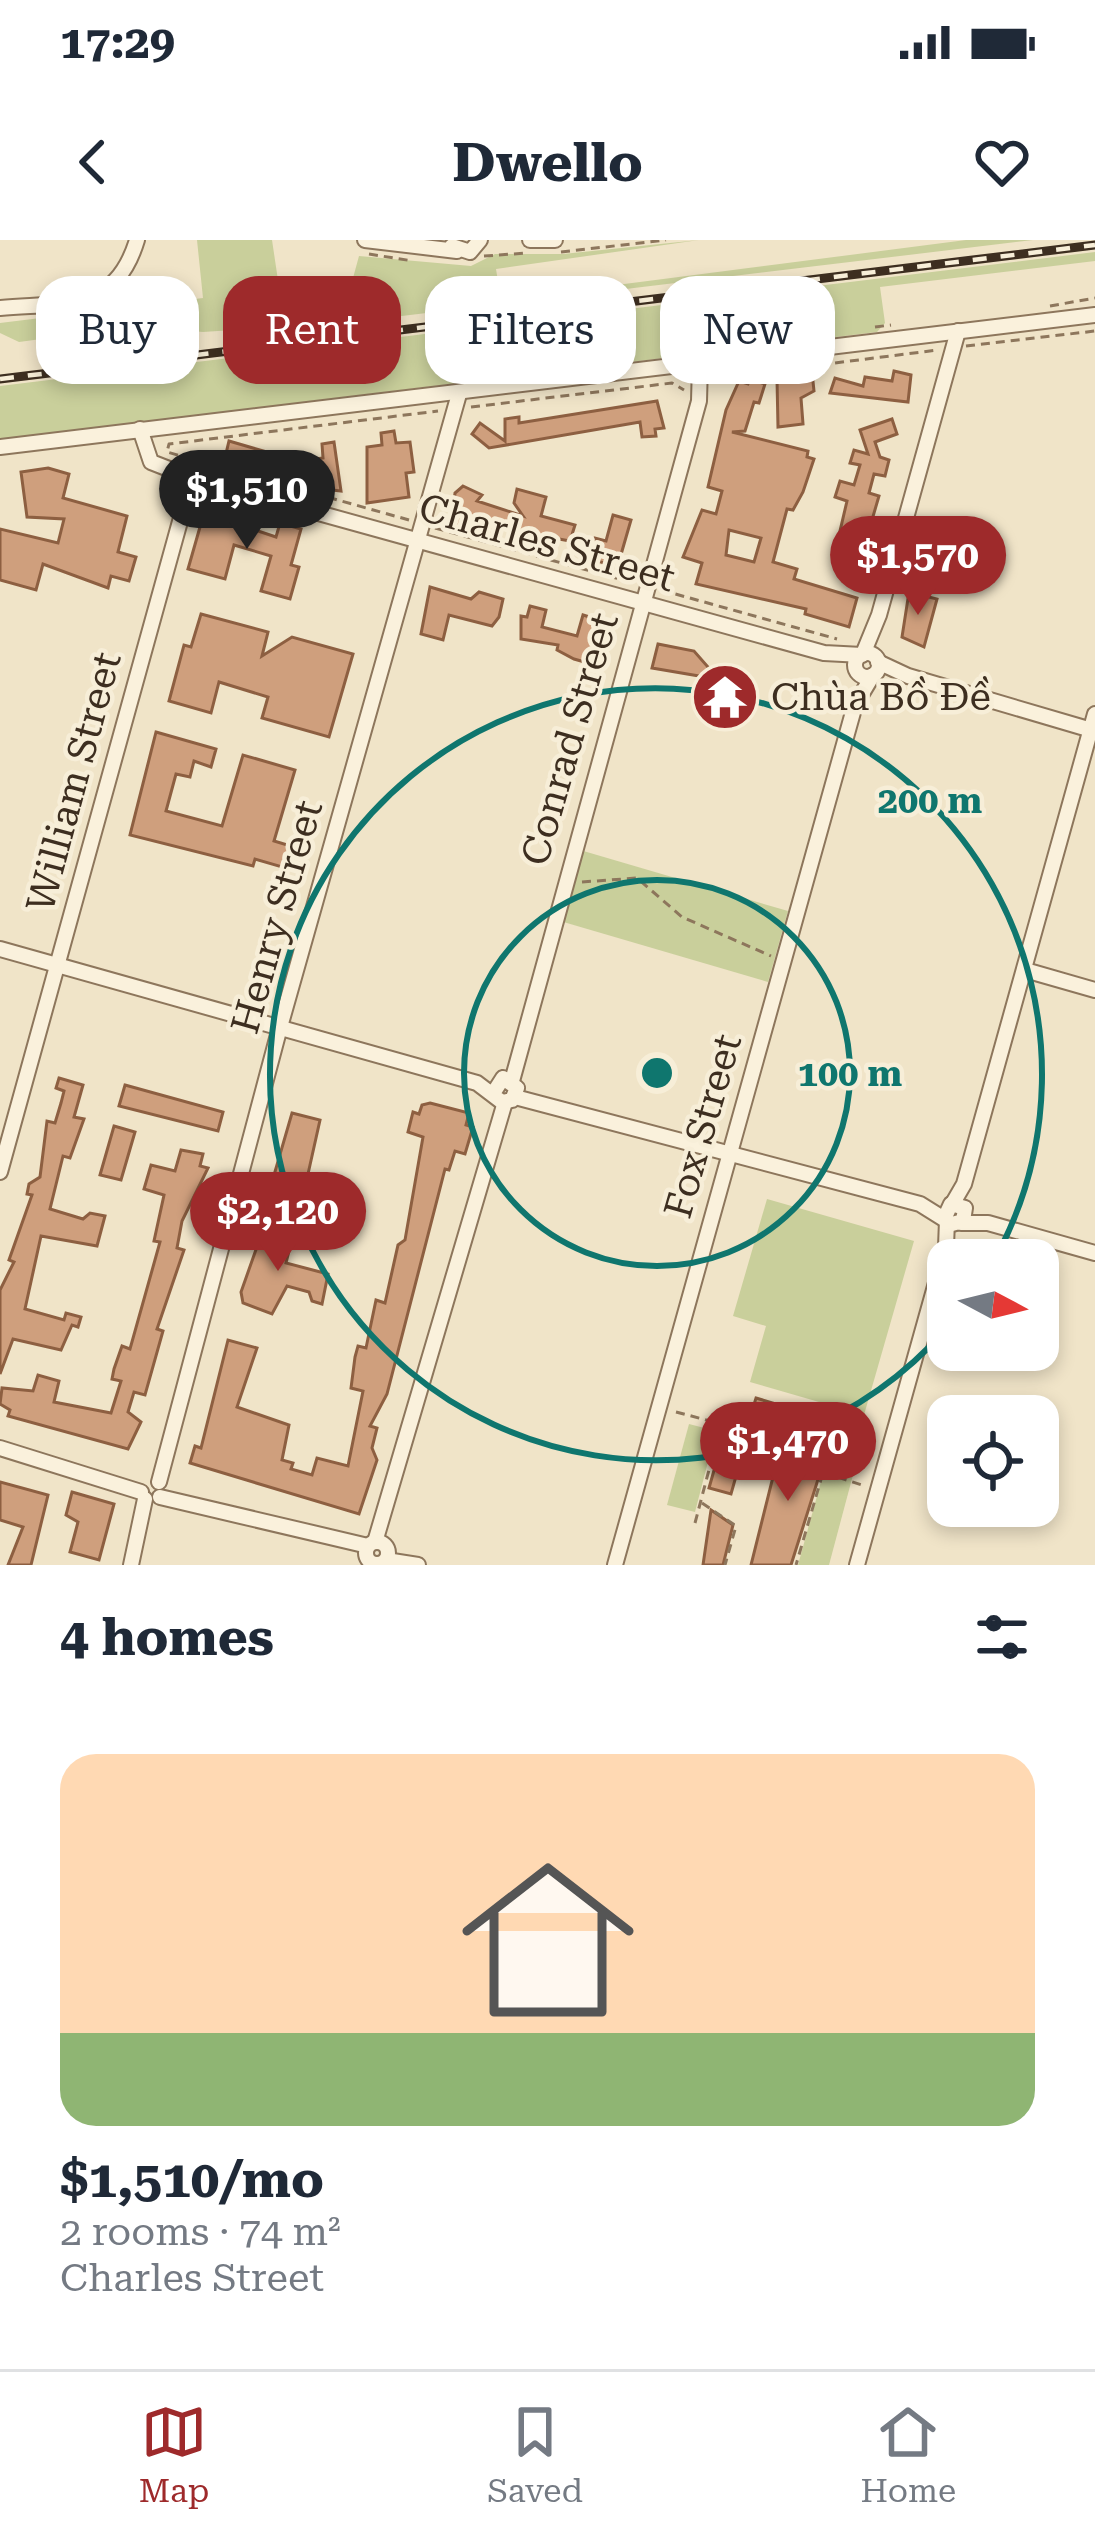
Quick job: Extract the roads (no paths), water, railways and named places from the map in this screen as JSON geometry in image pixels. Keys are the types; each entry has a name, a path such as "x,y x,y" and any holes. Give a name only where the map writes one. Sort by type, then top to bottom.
{"street":[{"path":"0,308 94,298 121,280 137,240"},
{"path":"406,245 422,240"},
{"path":"363,246 477,250 500,240"},
{"path":"531,247 553,246"},
{"path":"835,347 1095,315"},
{"name":"Fox Street","path":"615,1565 958,332"},
{"path":"0,447 140,429 456,401 660,370"},
{"name":"Conrad Street","path":"376,1556 700,384"},
{"name":"Henry Street","path":"131,1565 456,401"},
{"name":"Charles Street","path":"140,429 151,462 192,478 642,605 1094,725"},
{"name":"William Street","path":"0,1172 192,478"},
{"path":"857,1565 1094,725"},
{"path":"0,949 1095,1253"},
{"path":"1025,970 1095,990"},
{"path":"0,1448 416,1564"}],"railway":[{"path":"0,379 1095,245"}],"place":[{"name":"Chùa Bồ Đề","path":"725,697"}]}
